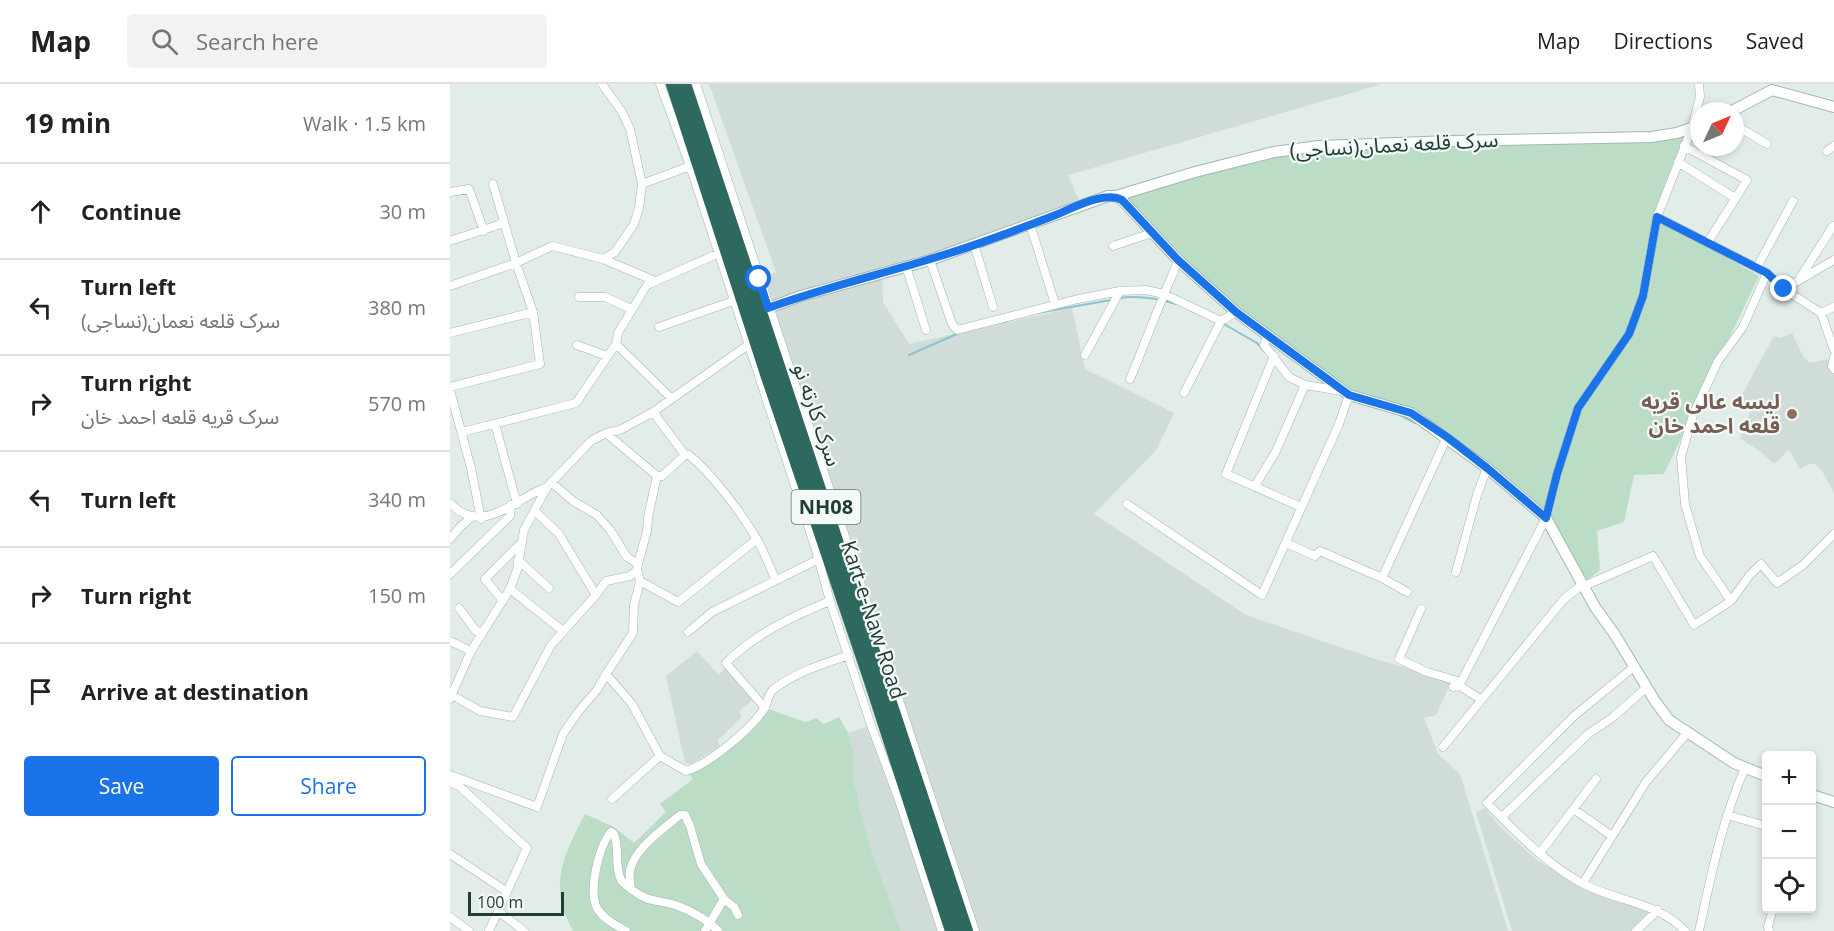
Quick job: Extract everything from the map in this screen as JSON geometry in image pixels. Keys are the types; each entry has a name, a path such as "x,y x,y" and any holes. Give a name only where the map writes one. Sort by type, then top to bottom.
{"highway":[{"name":"Kart-e-Naw Road","path":"674,84 738,299 760,348 779,423 867,667 952,931"},
{"name":"سرک کارته نو","path":"684,84 764,309 760,348 921,793 966,931"}],"street":[{"path":"602,84 622,112 630,129 642,184 634,224 615,252 603,259"},
{"path":"659,327 738,299 717,254 690,166 660,84"},
{"path":"696,84 764,309 889,667 975,931"},
{"path":"1699,84 1699,102"},
{"path":"1744,104 1773,87 1834,107"},
{"name":"سرک قلعه نعمان(نساجی)","path":"764,309 801,296 930,260 1108,196 1116,196 1274,152 1319,146 1651,137 1690,128"},
{"path":"1744,130 1767,144"},
{"path":"1457,684 1546,518 1578,408 1629,334 1643,296 1657,217 1690,136"},
{"path":"1684,147 1747,180 1708,242"},
{"path":"1678,162 1735,198"},
{"path":"642,184 690,166"},
{"path":"477,518 471,468 450,388 540,364 533,312 493,184"},
{"path":"450,192 469,189 484,231"},
{"path":"1116,196 1178,260 1236,312 1347,393"},
{"path":"1757,267 1793,201"},
{"path":"1657,217 1767,273 1784,289 1821,314 1834,350"},
{"path":"450,241 504,223"},
{"path":"1030,225 1055,304"},
{"path":"1800,278 1833,226"},
{"path":"1113,246 1152,233"},
{"path":"974,244 993,307"},
{"path":"450,286 516,263 552,246 603,259 655,281"},
{"path":"462,432 576,403 616,344 618,333 647,285 717,254"},
{"path":"930,260 952,324 957,330 1055,304 1120,291 1146,290 1164,294 1221,321"},
{"path":"1130,379 1178,260"},
{"path":"1784,289 1834,260"},
{"path":"906,266 926,330"},
{"path":"1731,601 1700,556 1685,504 1681,457 1694,415 1718,361 1743,327 1767,273"},
{"path":"1085,355 1120,291"},
{"path":"579,297 605,297 631,309"},
{"path":"1821,314 1834,307"},
{"path":"450,333 533,312"},
{"path":"1184,393 1221,321 1236,312"},
{"path":"1267,336 1264,345 1289,377 1305,385 1347,393 1411,413 1487,468 1546,518 1595,607 1669,720 1719,754 1762,774"},
{"path":"616,344 671,398"},
{"path":"577,345 608,356"},
{"path":"657,476 647,531 637,567 630,576 606,581 551,645 513,717 480,711 451,697 471,651 510,589 517,570 524,530 549,485 591,441 606,433 620,430 653,412 671,398 760,348"},
{"path":"1274,356 1226,474 1301,507"},
{"path":"1834,357 1832,366 1834,369"},
{"path":"1255,486 1276,451 1305,385"},
{"path":"1127,504 1262,595 1339,424 1347,393"},
{"path":"653,412 685,455 689,455 700,464 741,515 757,539 776,580"},
{"path":"779,423 830,601 942,931"},
{"path":"450,574 510,516 514,504 495,424"},
{"path":"606,433 657,476 662,476 685,455"},
{"path":"1382,578 1447,437"},
{"path":"1456,572 1477,495 1487,468"},
{"path":"450,539 461,526 477,518 495,514 549,485"},
{"path":"450,775 537,807 563,734 597,690 633,633 634,604 640,581 637,567 597,516 549,485"},
{"path":"450,503 458,512 477,518"},
{"path":"535,511 559,534 596,595"},
{"path":"1443,747 1564,599 1584,585 1653,556 1694,625 1731,601 1761,564 1777,583 1803,565 1834,534"},
{"path":"640,581 678,602 757,539"},
{"path":"503,601 485,579 521,543"},
{"path":"1286,543 1316,556 1320,551 1382,578 1407,592"},
{"path":"688,632 712,612 819,559"},
{"path":"518,560 549,588"},
{"path":"510,589 563,631"},
{"path":"765,708 726,663 740,648 802,612 830,601"},
{"path":"459,608 476,631 483,632"},
{"path":"1421,609 1399,659 1457,684 1480,699"},
{"path":"450,641 471,651"},
{"path":"606,674 632,704 660,756 686,771 694,769 737,739 765,708 771,692 790,678 800,672 849,655"},
{"path":"1635,666 1574,716 1488,803 1540,853 1582,883 1658,910 1675,920 1685,931"},
{"path":"1502,818 1588,734 1612,718 1647,687"},
{"path":"1582,883 1646,782 1688,732"},
{"path":"612,799 660,756"},
{"path":"1699,931 1717,847 1733,793 1745,768"},
{"path":"1540,853 1575,810 1596,779"},
{"path":"450,782 459,786 527,848 489,931"},
{"path":"1816,796 1834,802"},
{"path":"1575,810 1612,836"},
{"path":"631,889 630,871 635,858 668,825 680,815 685,815 701,864 724,899 734,907 738,915"},
{"path":"1727,815 1762,825"},
{"path":"626,931 603,916 594,899 595,874 600,855 611,832 617,840 617,866 626,887 641,898 678,906 707,927 718,931"},
{"path":"450,854 506,891"},
{"path":"707,927 724,899"},
{"path":"1636,931 1658,910"},
{"path":"498,911 524,931"},
{"path":"1769,931 1772,913"},
{"path":"450,917 470,931"}],"shaded area":[{"path":"709,84 1382,84 1068,175 1081,205 882,273 883,302 909,344 1072,308 1085,369 1174,413 1157,449 1094,514 1246,615 1378,660 1452,680 1436,715 1424,718 1438,754 1460,774 1508,931 975,931 759,279 776,272"},
{"name":"لیسه عالی قریه قلعه احمد خان","path":"1792,333 1809,363 1834,358 1834,493 1821,469 1815,464 1809,464 1800,469 1789,450 1774,464 1740,438 1750,412 1740,398 1774,336 1780,338"},
{"path":"697,651 719,675 727,666 753,700 739,711 742,717 717,741 720,746 691,764 685,763 666,676"},
{"path":"871,725 942,931 901,931 872,854 858,804 860,802 854,782 854,754 848,733"},
{"path":"1485,808 1499,826 1538,861 1586,888 1658,910 1634,931 1512,931 1476,812"}],"green space":[{"path":"1690,128 1657,217 1759,276 1664,474 1634,475 1624,522 1597,531 1600,570 1583,584 1546,518 1411,413 1349,395 1236,312 1122,200 1152,185 1274,152 1651,137"},
{"path":"765,708 806,722 816,718 824,724 839,717 848,733 854,754 854,782 860,803 858,804 872,853 901,931 573,931 562,905 560,881 569,847 585,814 614,827 634,843 666,812 660,804 693,779 686,771 737,739"}],"waterway":[{"path":"1119,298 1148,298 1176,304"},
{"path":"1037,313 1111,300"},
{"path":"993,324 1008,321"},
{"path":"1222,323 1257,343 1264,351"},
{"path":"909,355 959,333"},
{"path":"1398,414 1415,423"}],"place":[{"name":"لیسه عالی قریه قلعه احمد خان","path":"1792,414"}],"route":[{"path":"759,279 768,308 801,296 930,260 1081,205 1108,196 1116,196 1178,260 1236,312 1349,395 1411,413 1487,468 1546,518 1578,408 1629,334 1643,296 1657,217 1767,273 1784,289"}]}
